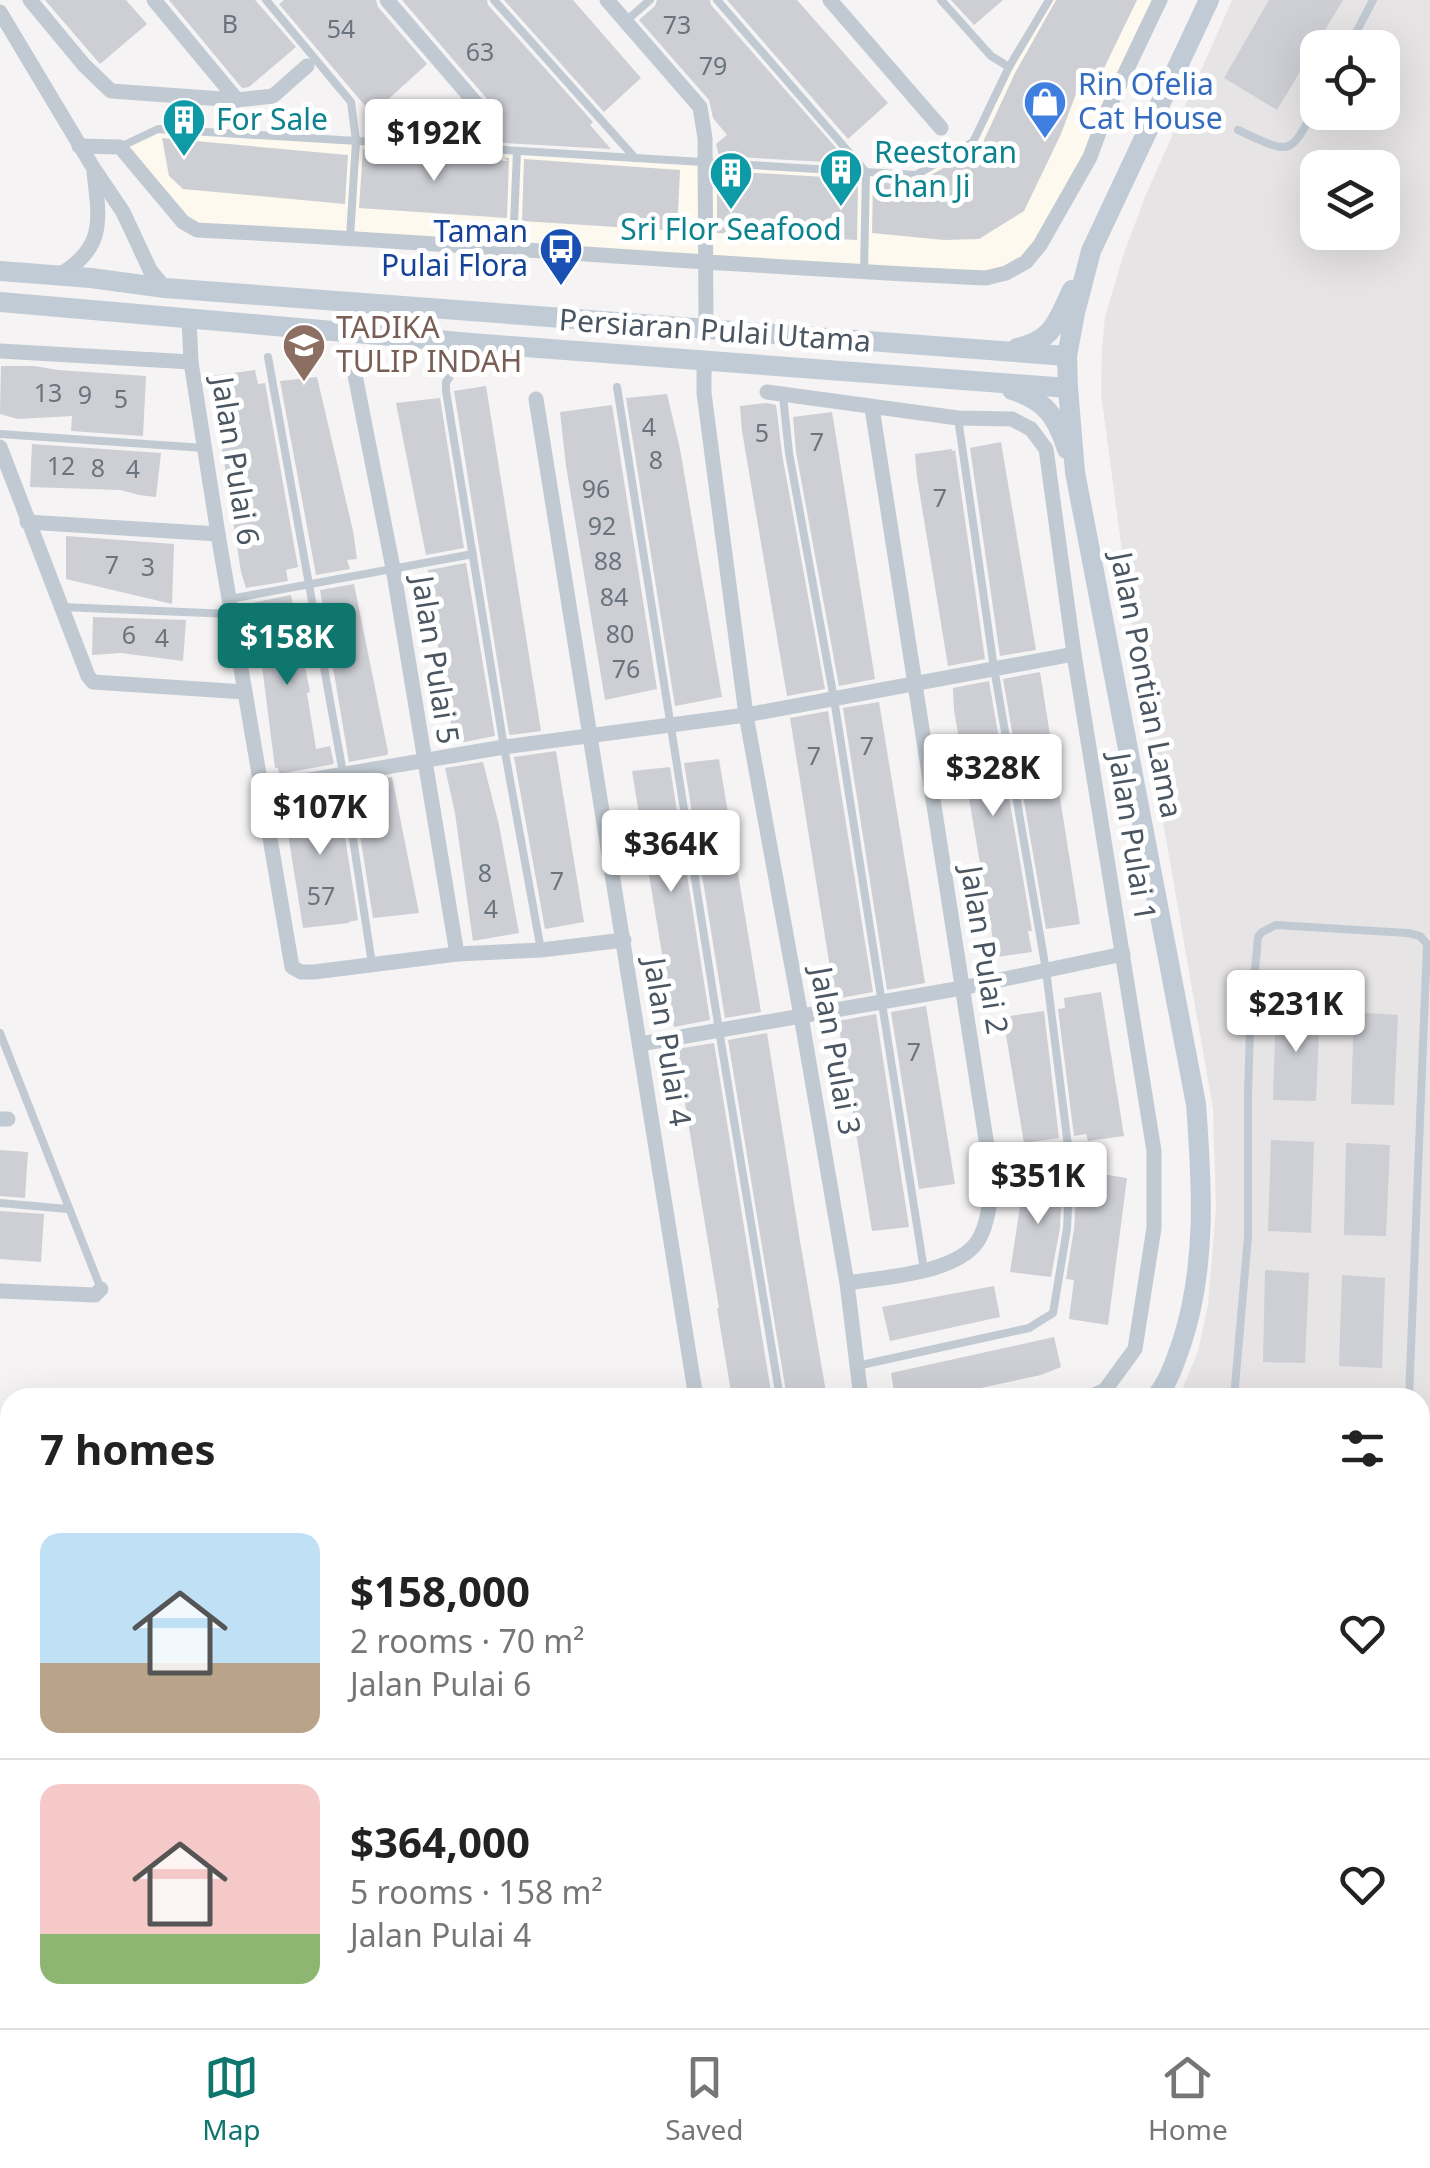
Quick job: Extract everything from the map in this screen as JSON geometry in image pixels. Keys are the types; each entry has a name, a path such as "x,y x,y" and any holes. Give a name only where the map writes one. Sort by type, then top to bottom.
{"main road":[{"name":"Jalan Pontian Lama","path":"1163,1388 1179,1352 1194,1298 1200,1238 1197,1121 1075,472 1067,356 1091,251 1209,0"},
{"path":"995,351 1021,348 1052,331 1091,251"},
{"name":"Persiaran Pulai Utama","path":"0,271 164,288 1067,356"},
{"name":"Persiaran Pulai Utama","path":"0,302 1068,388"},
{"path":"704,360 706,328"},
{"path":"981,381 1031,396 1043,404 1062,433 1075,472"}],"street":[{"path":"30,0 84,66 111,91 237,100 273,96 307,66"},
{"path":"154,0 237,100"},
{"path":"387,0 491,121"},
{"path":"608,0 700,107 705,138 706,328"},
{"path":"830,0 941,128"},
{"path":"80,146 120,147 182,222 197,230 986,278 1026,262 1040,245 1090,157 1107,111 1160,0"},
{"path":"0,12 123,212 150,270 164,288"},
{"path":"57,276 82,260 94,241 98,199 94,169"},
{"name":"Jalan Pulai 6","path":"188,318 204,448 292,967 314,972 372,964"},
{"path":"0,350 191,362"},
{"name":"Jalan Pulai 3","path":"704,360 704,392 746,715 847,1283 860,1388"},
{"name":"Jalan Pulai 5","path":"355,375 393,568 457,954"},
{"name":"Jalan Pulai 1","path":"775,394 958,418 1012,419 1031,429 1046,449 1074,654 1154,1151 1154,1228 1135,1350 1106,1388"},
{"name":"Jalan Pulai 4","path":"536,398 694,1388"},
{"name":"Jalan Pulai 2","path":"847,1283 953,1262 978,1242 989,1214 992,1178 872,408"},
{"path":"0,446 93,682 245,692"},
{"path":"28,522 218,534"},
{"path":"262,788 504,747 746,715 1074,654"},
{"path":"372,964 624,940"},
{"path":"640,1044 962,988 1123,954"},
{"path":"0,1291 95,1295 101,1288"}],"lane":[{"path":"266,0 351,102 356,142 350,238"},
{"path":"494,0 635,158"},
{"path":"626,21 650,0"},
{"path":"717,0 866,172 864,272"},
{"path":"941,0 991,56 1009,68"},
{"path":"120,147 158,129 916,175 973,142 1009,68 1049,0"},
{"path":"1357,30 1373,0"},
{"path":"1238,130 1274,147 1288,148 1296,144 1304,130"},
{"path":"513,248 517,151"},
{"path":"268,356 343,774 372,964"},
{"path":"449,378 445,388 540,950"},
{"path":"617,388 778,1388"},
{"path":"775,394 834,698 924,1270"},
{"path":"857,1366 1029,1328 1053,1313 1067,1229 1070,1162 1046,970 994,668 958,418"},
{"path":"0,434 204,448"},
{"path":"62,607 231,607 310,584 473,554"},
{"path":"1235,1388 1248,1236 1248,1094 1256,955 1258,937 1276,925 1408,932 1420,936 1427,944 1409,1388"},
{"path":"0,1033 101,1288"},
{"path":"0,1203 68,1209"}],"shaded area":[{"path":"1043,0 1167,0 1112,115 1096,160 1005,280 197,237 178,227 116,154 123,141 157,125 915,171 970,139"},
{"path":"1232,0 1430,0 1430,1388 1183,1388 1198,1351 1208,1305 1216,1208 1213,1109 1141,695 1101,393 1105,317 1145,197"}],"building":[{"path":"45,0 126,0 147,24 100,64"},
{"path":"169,0 255,0 296,47 249,87 242,88"},
{"path":"284,0 376,0 427,64 372,114 279,4"},
{"path":"402,0 487,0 593,122 590,125 611,149 488,142 481,135 499,129 500,114"},
{"path":"504,0 573,0 641,78 604,112"},
{"path":"657,0 710,0 845,163 719,156 716,144 727,135 713,118 709,100 639,20"},
{"path":"727,0 797,0 888,103 848,139"},
{"path":"951,0 1003,0 974,25"},
{"path":"1056,0 1137,0 1092,93 1079,86 1024,211 979,239 872,233 873,180 919,182 978,148"},
{"path":"1269,0 1343,0 1325,30 1300,30 1300,72 1277,110 1224,78"},
{"path":"162,138 348,155 345,204 183,189 169,176"},
{"path":"363,149 508,161 504,158 509,158 507,218 359,208"},
{"path":"524,159 680,170 678,213 663,230 522,221"},
{"path":"723,171 858,179 857,240 717,233 717,189 724,189"},
{"path":"1,366 146,376 143,436 71,431 72,416 18,419 0,414"},
{"path":"255,370 258,384 265,383 298,567 286,570 288,581 246,588 211,376"},
{"path":"317,377 357,559 347,560 350,569 316,575 280,381"},
{"path":"486,386 541,731 511,735 454,391"},
{"path":"667,394 722,697 675,706 626,398"},
{"path":"440,398 464,548 426,555 396,403"},
{"path":"612,405 657,689 605,700 560,412"},
{"path":"776,405 825,689 787,696 740,406"},
{"path":"832,412 875,679 839,686 793,417"},
{"path":"1001,442 1036,650 1000,656 970,448"},
{"path":"32,444 161,453 156,497 121,490 30,487"},
{"path":"952,449 985,659 948,666 915,454"},
{"path":"66,536 174,544 172,604 66,579"},
{"path":"466,563 495,736 454,744 428,570"},
{"path":"354,584 388,752 349,762 320,590"},
{"path":"291,595 310,692 307,693 316,749 330,746 334,764 279,774 275,768 252,603"},
{"path":"93,617 186,620 183,661 121,653 92,655"},
{"path":"1040,672 1080,924 1046,929 1003,679"},
{"path":"989,681 1032,931 1028,931 1032,952 996,957 953,688"},
{"path":"879,702 925,983 887,990 843,708"},
{"path":"828,711 873,992 835,999 790,718"},
{"path":"556,751 584,922 545,929 514,757"},
{"path":"719,759 761,1012 725,1018 684,763"},
{"path":"483,762 519,933 473,941 445,768"},
{"path":"670,767 710,1020 674,1027 632,771"},
{"path":"392,777 419,913 373,918 352,784"},
{"path":"337,787 358,920 303,928 282,796"},
{"path":"1101,992 1124,1136 1088,1141 1086,1134 1074,1136 1058,1009 1065,1008 1064,998"},
{"path":"926,1006 955,1184 919,1189 891,1012"},
{"path":"1276,1008 1320,1011 1316,1101 1273,1100"},
{"path":"1044,1011 1059,1138 1024,1143 1003,1017"},
{"path":"1354,1012 1398,1015 1394,1105 1351,1104"},
{"path":"876,1014 909,1227 872,1231 838,1021"},
{"path":"767,1033 825,1388 785,1388 728,1040"},
{"path":"714,1043 770,1388 730,1388 676,1049"},
{"path":"1271,1140 1314,1142 1311,1233 1268,1231"},
{"path":"1346,1143 1390,1145 1386,1236 1344,1235"},
{"path":"0,1150 28,1152 25,1198 0,1196"},
{"path":"1088,1172 1127,1178 1108,1325 1069,1319 1074,1280 1066,1279 1077,1183 1086,1184"},
{"path":"1025,1174 1062,1180 1060,1228 1051,1277 1010,1272"},
{"path":"0,1211 44,1214 41,1262 0,1259"},
{"path":"1265,1270 1309,1273 1305,1363 1263,1362"},
{"path":"1342,1275 1385,1278 1382,1368 1339,1366"},
{"path":"994,1286 1000,1317 890,1341 882,1307"},
{"path":"1054,1337 1061,1367 981,1388 893,1388 891,1373"}],"place":[{"name":"Rin Ofelia Cat House","path":"1045,140"},
{"name":"For Sale","path":"184,158"},
{"name":"Reestoran Chan Ji","path":"841,208"},
{"name":"Sri Flor Seafood","path":"731,211"},
{"name":"Taman Pulai Flora","path":"561,287"},
{"name":"TADIKA TULIP INDAH","path":"304,383"}]}
